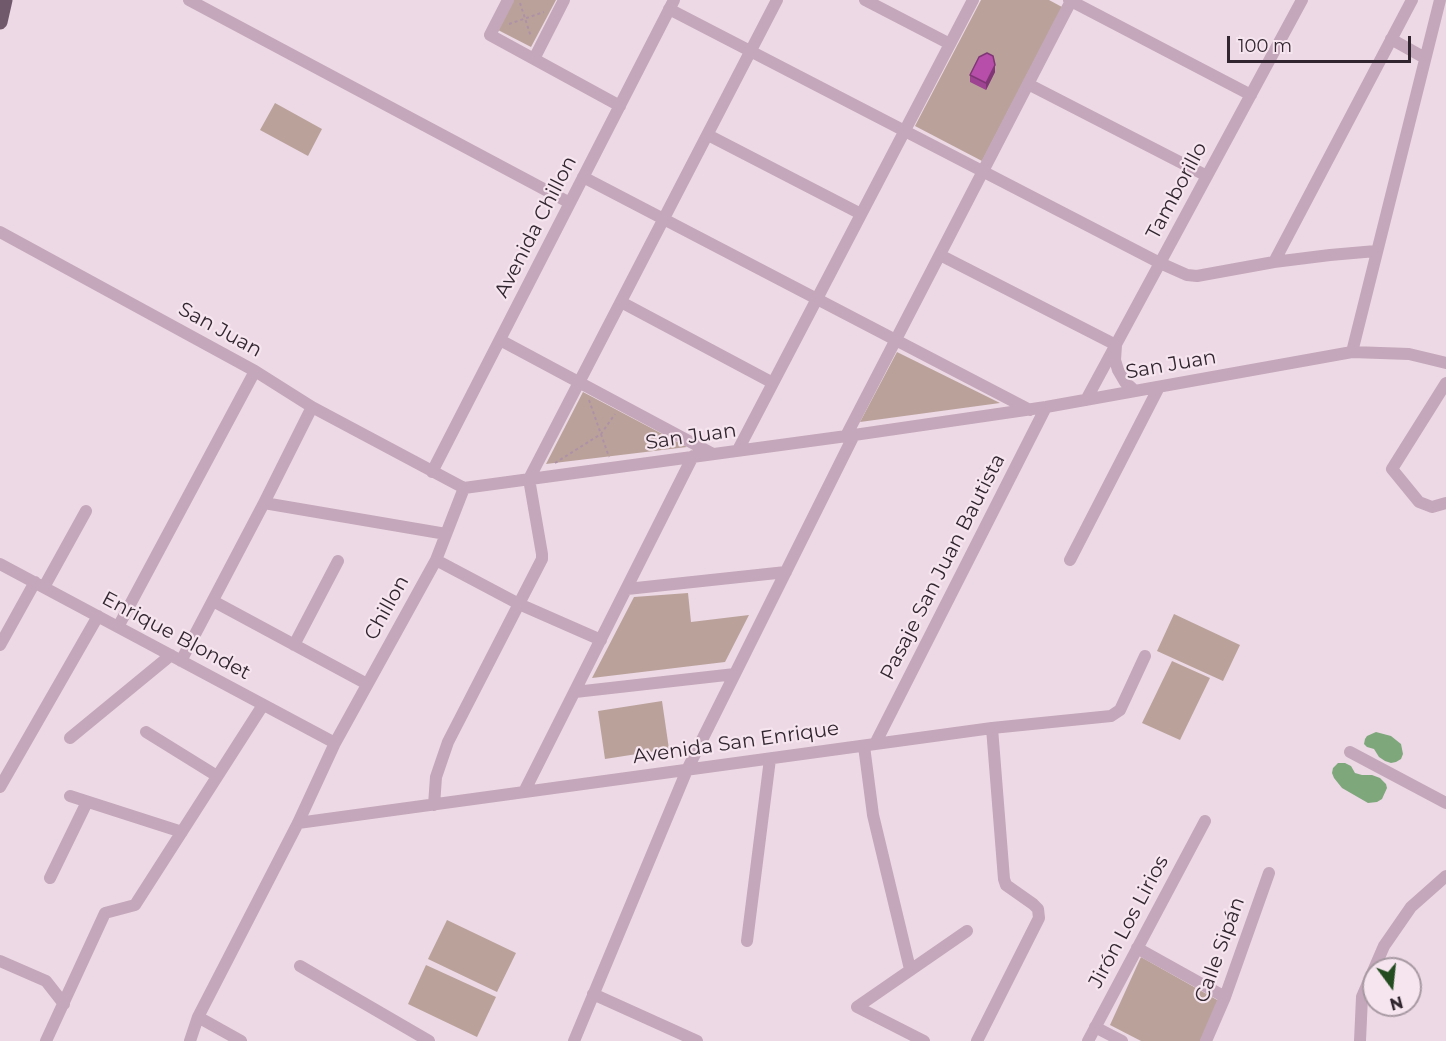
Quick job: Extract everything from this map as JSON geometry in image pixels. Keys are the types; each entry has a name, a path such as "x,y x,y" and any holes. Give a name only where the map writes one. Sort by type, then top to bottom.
{"main road":[{"path":"0,22 5,0"}],"street":[{"path":"189,0 570,203"},
{"path":"508,0 490,35 535,57 620,106"},
{"path":"434,805 436,777 448,742 542,559 529,479 777,0"},
{"path":"865,0 950,44"},
{"path":"738,450 973,0"},
{"name":"Tamborillo","path":"1086,400 1302,0"},
{"path":"1274,262 1412,0"},
{"path":"1352,352 1440,0"},
{"path":"574,1041 687,770 786,572 896,340 1070,1 1251,95"},
{"path":"535,57 562,3"},
{"path":"672,4 751,51 1187,275 1197,276 1274,262 1376,251"},
{"name":"Avenida Chillon","path":"432,472 672,4"},
{"path":"1391,39 1425,58"},
{"path":"1028,84 1207,176"},
{"path":"708,135 861,214"},
{"path":"583,177 1030,410"},
{"name":"San Juan","path":"0,232 255,371 312,407 464,488 1030,410 1352,352 1409,354 1446,363"},
{"path":"940,255 1116,345 1115,360 1118,370 1125,382 1135,391"},
{"path":"621,302 773,383"},
{"path":"500,340 713,454"},
{"path":"118,627 255,371"},
{"path":"1446,383 1392,469 1419,502 1432,507 1446,504"},
{"path":"1070,560 1159,387"},
{"path":"70,738 176,658 213,601 312,407"},
{"name":"Pasaje San Juan Bautista","path":"869,745 1046,407"},
{"path":"524,792 693,456"},
{"name":"Chillon","path":"190,1041 198,1017 298,823 334,743 436,560 464,488"},
{"path":"264,503 446,534"},
{"path":"0,645 86,511"},
{"path":"436,560 519,604 601,640"},
{"path":"294,645 339,561"},
{"name":"Enrique Blondet","path":"0,564 334,743"},
{"path":"627,589 786,572"},
{"path":"213,601 367,684"},
{"path":"0,787 98,616"},
{"name":"Avenida San Enrique","path":"298,823 992,728 1111,716 1120,710 1145,656"},
{"path":"575,692 735,674"},
{"path":"46,1041 105,913 135,905 263,705"},
{"path":"977,1041 1039,918 1038,909 1006,885 1004,879 992,728"},
{"path":"146,732 217,776"},
{"path":"869,745 873,815 910,969"},
{"path":"1350,752 1446,803"},
{"path":"747,941 771,759"},
{"path":"70,796 182,832"},
{"path":"50,878 87,802"},
{"name":"Jirón Los Lirios","path":"1088,1041 1205,821"},
{"name":"Calle Sipán","path":"1206,1041 1225,997 1269,873"},
{"path":"1360,1041 1362,997 1384,946 1411,908 1446,876"},
{"path":"924,1041 857,1007 967,931"},
{"path":"1137,948 1225,997"},
{"path":"0,961 45,981 64,1004"},
{"path":"300,966 429,1041"},
{"path":"593,994 697,1041"},
{"path":"198,1017 241,1041"},
{"path":"1095,1027 1122,1041"}],"path":[{"path":"520,0 535,57"},
{"path":"493,29 562,3"},
{"path":"579,382 613,468"},
{"path":"529,479 601,434 621,404"}],"shaded area":[{"path":"513,0 556,0 531,47 498,30"},
{"path":"981,0 1049,0 1062,7 982,161 915,126"},
{"path":"275,103 322,129 308,156 260,130"},
{"path":"897,352 1000,403 860,422"},
{"path":"583,392 687,447 546,464"},
{"path":"688,593 691,622 749,615 725,662 592,678 634,597"},
{"path":"1174,614 1240,645 1223,681 1157,651"},
{"path":"1172,661 1210,678 1180,740 1142,723"},
{"path":"662,701 669,749 605,759 598,711"},
{"path":"1376,732 1391,736 1401,744 1403,754 1401,759 1391,763 1385,761 1374,749 1364,744 1367,736"},
{"path":"1338,763 1351,766 1355,773 1380,778 1387,788 1382,799 1368,803 1342,788 1332,773"},
{"path":"447,920 516,953 497,992 428,959"},
{"path":"1141,957 1219,1001 1200,1041 1141,1041 1110,1025"},
{"path":"426,965 496,997 477,1037 408,1004"}],"building":[{"path":"987,53 993,56 995,65 986,83 970,75 979,57"}]}
